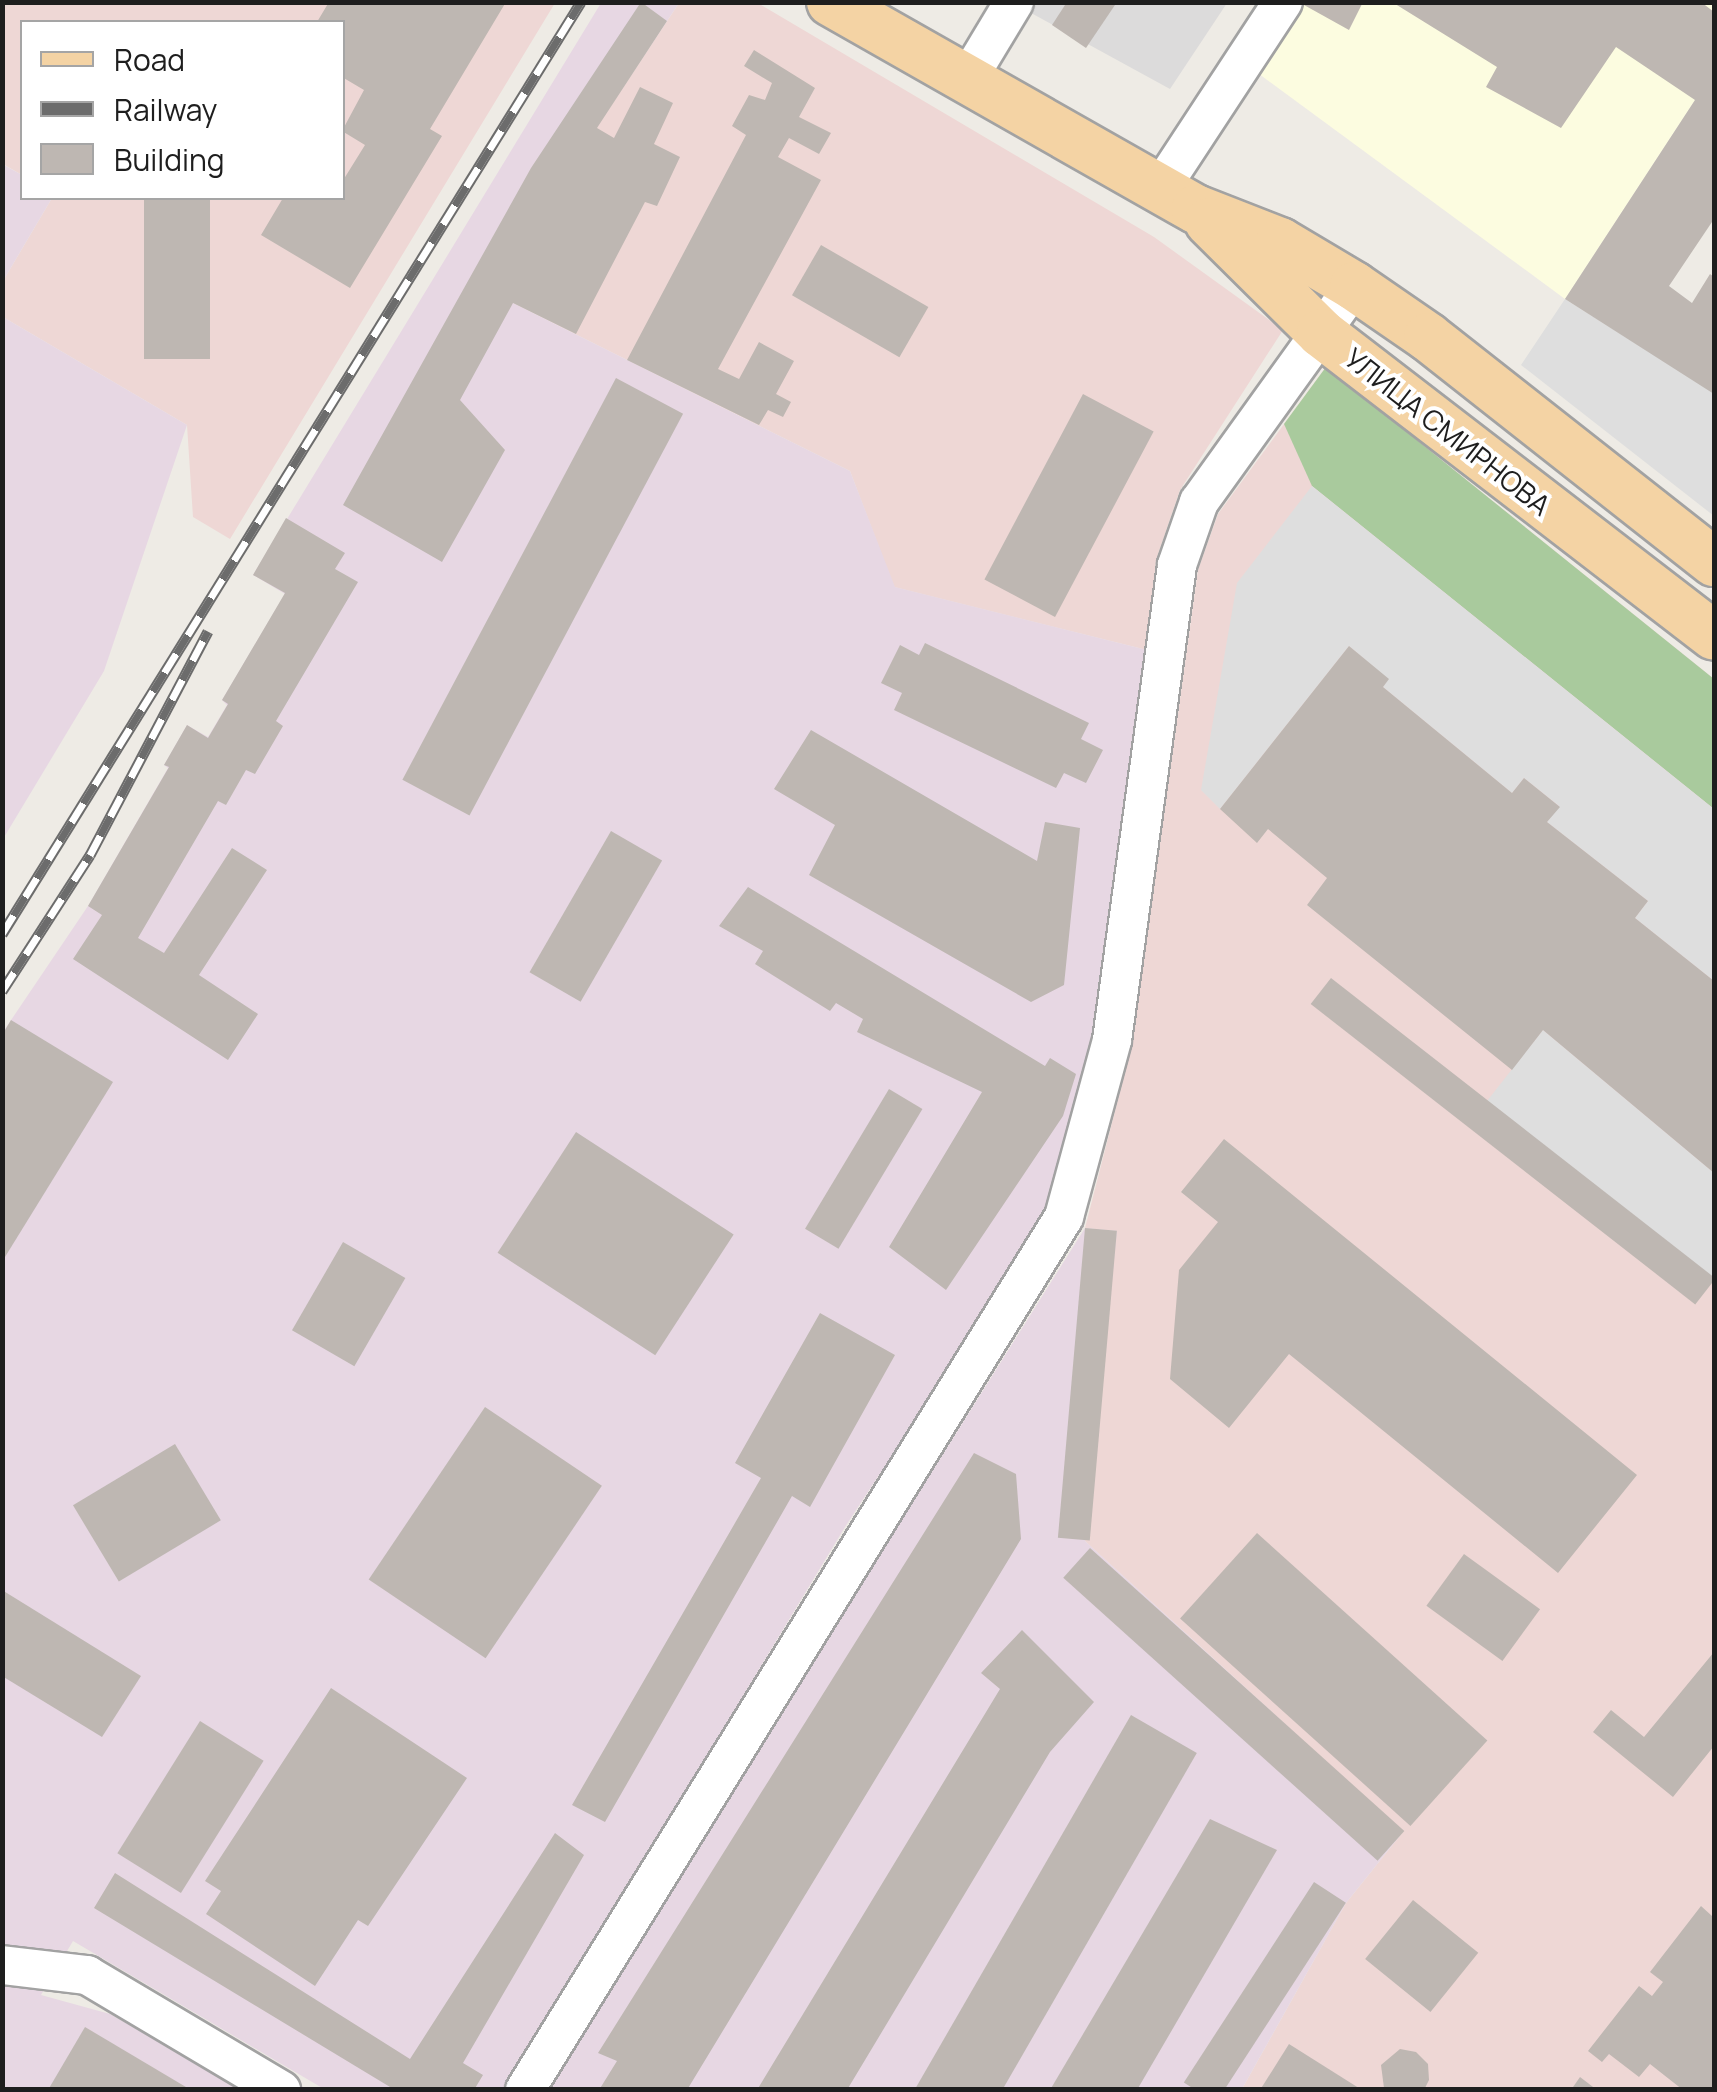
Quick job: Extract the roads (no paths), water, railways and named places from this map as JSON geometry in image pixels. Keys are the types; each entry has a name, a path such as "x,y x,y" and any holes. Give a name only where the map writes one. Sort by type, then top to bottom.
{"main road":[{"name":"УЛИЦА СМИРНОВА","path":"830,2 1178,199 1280,242 1354,286 1428,338 1714,562"},
{"name":"УЛИЦА СМИРНОВА","path":"1178,199 1321,333 1714,636"}],"street":[{"path":"966,80 1014,2"},
{"path":"1178,199 1283,2"},
{"path":"525,2090 1064,1216 1112,1040 1177,565 1199,502 1354,286"},
{"path":"2,1965 86,1975 281,2090"}],"railway":[{"path":"2,934 581,2"},
{"path":"2,991 90,855 208,631"}]}
